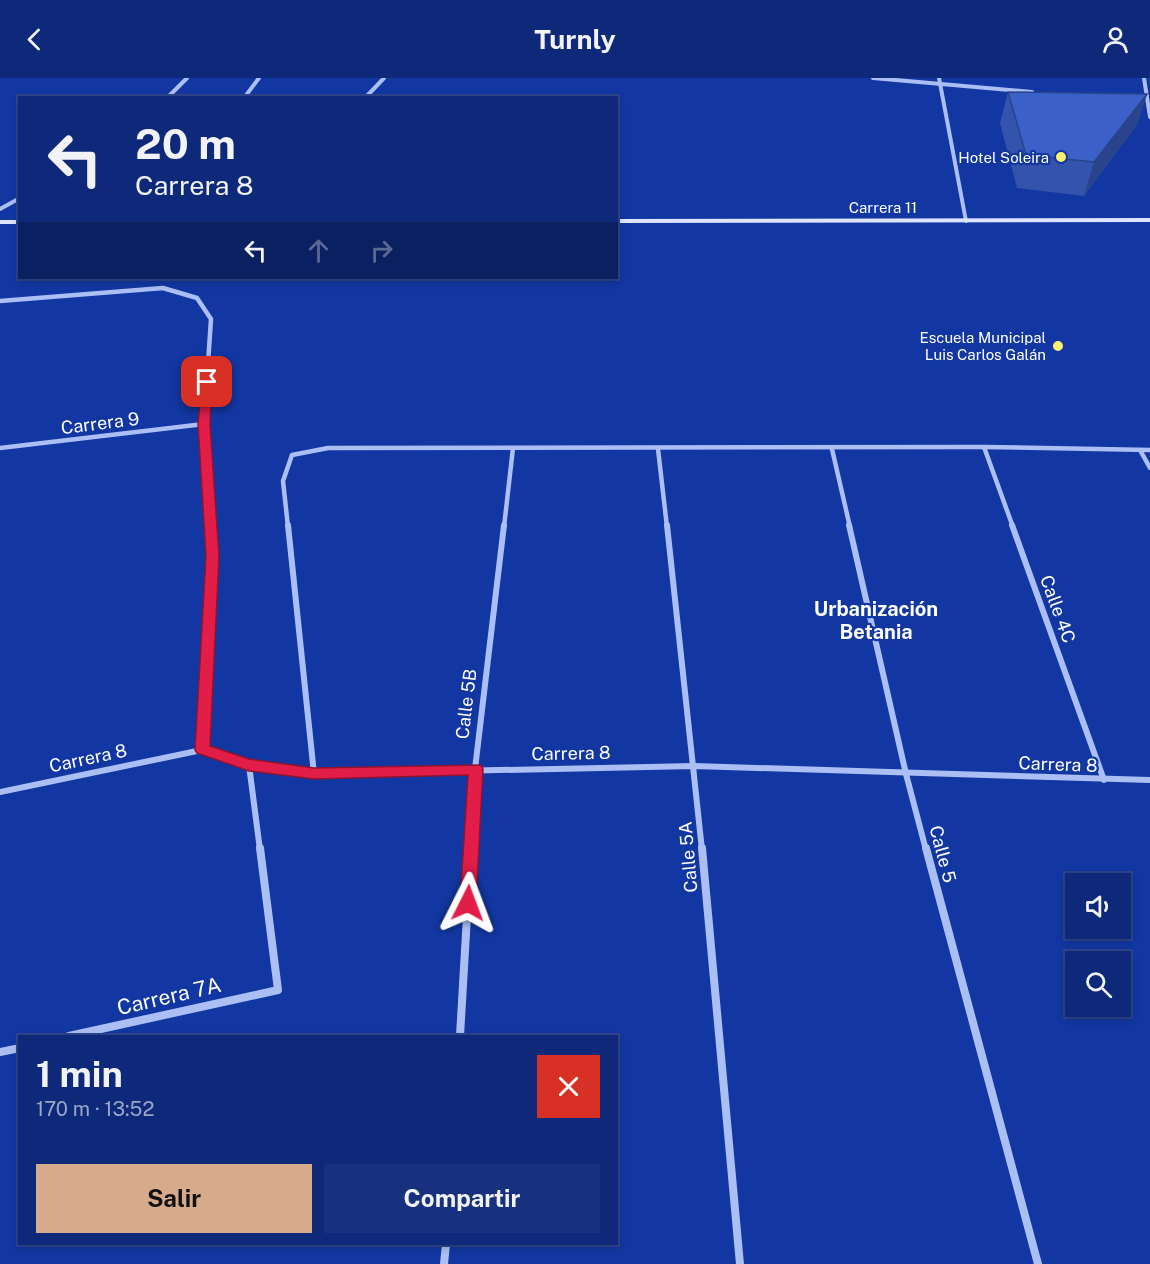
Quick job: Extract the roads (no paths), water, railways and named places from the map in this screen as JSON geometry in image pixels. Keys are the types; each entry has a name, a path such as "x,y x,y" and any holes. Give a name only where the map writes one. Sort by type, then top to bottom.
{"street":[{"path":"169,96 187,78"},
{"path":"246,96 259,78"},
{"path":"367,96 384,78"},
{"path":"873,78 1043,93"},
{"path":"939,78 966,220"},
{"path":"1144,78 1150,117"},
{"path":"0,209 18,199"},
{"name":"Carrera 11","path":"618,221 1150,220"},
{"path":"0,222 18,222"},
{"path":"0,301 164,288 197,298 211,319 204,424 213,556 202,750"},
{"name":"Carrera 9","path":"0,448 204,424"},
{"path":"314,774 283,481 292,455 328,448 984,447 1150,450"},
{"name":"Calle 4C","path":"984,447 1104,780"},
{"name":"Calle 5B","path":"460,1035 475,769 513,448"},
{"name":"Calle 5A","path":"658,448 694,766 740,1264"},
{"name":"Calle 5","path":"832,449 906,774 1038,1264"},
{"path":"1140,450 1150,468"},
{"name":"Carrera 8","path":"0,792 202,750 249,765 314,774 694,766 1150,780"},
{"name":"Carrera 7A","path":"74,1035 278,990 249,765"},
{"path":"0,1052 18,1048"},
{"path":"444,1264 446,1245"}],"place":[{"name":"Hotel Soleira","path":"1061,157"},
{"name":"Escuela Municipal Luis Carlos Galán","path":"1058,346"}],"district":[{"name":"Urbanización Betania","path":"876,620"}]}
